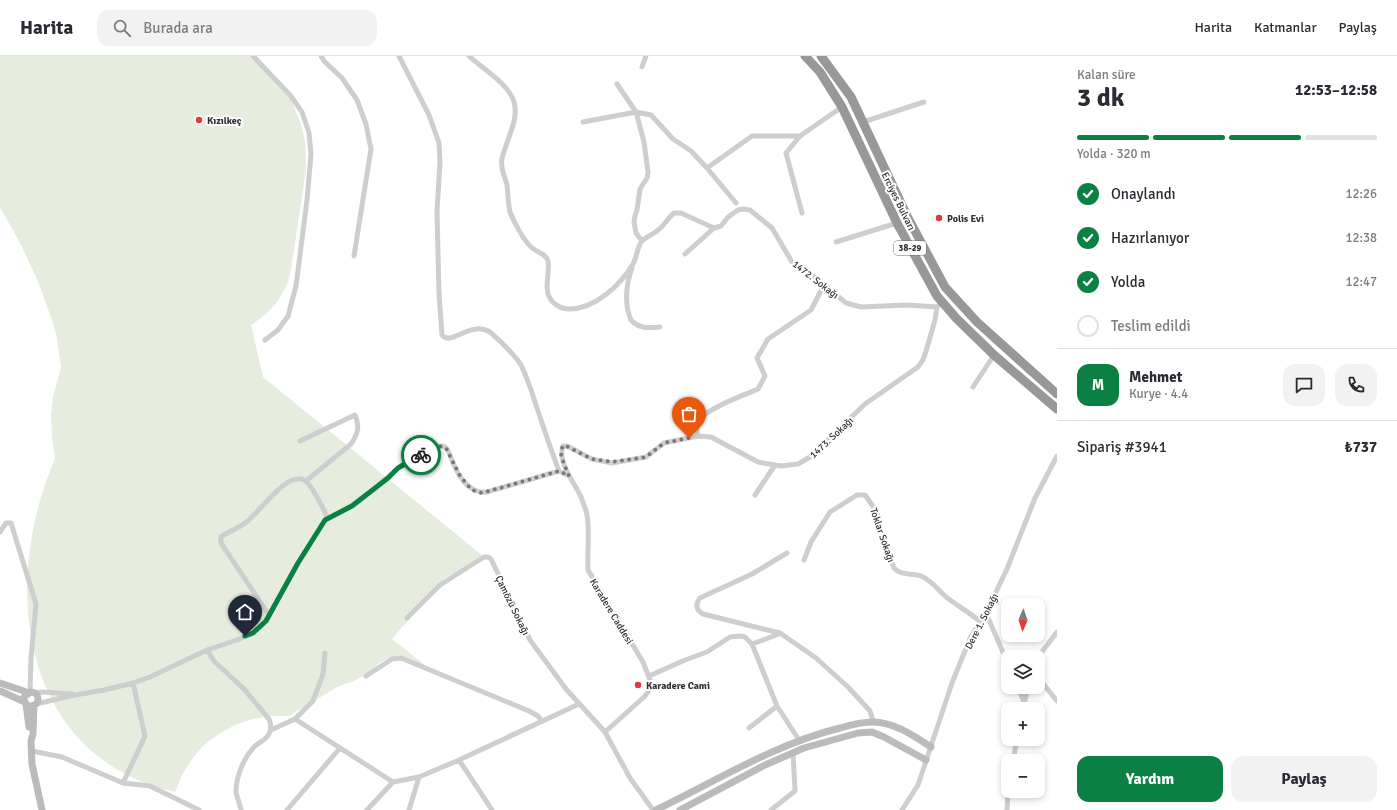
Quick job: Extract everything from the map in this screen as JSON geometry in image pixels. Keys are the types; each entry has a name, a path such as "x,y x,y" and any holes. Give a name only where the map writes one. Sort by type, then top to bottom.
{"highway":[{"name":"Erciyes Bulvarı","path":"806,56 820,72 842,107 915,259 937,296 939,305 956,318 994,355 1057,409"},
{"name":"Erciyes Bulvarı","path":"821,56 851,97 907,216 945,287 978,322 1057,394"}],"street":[{"path":"253,56 290,95 302,112 310,133 311,154 307,200 296,286 288,316 278,330 265,340"},
{"path":"321,56 324,61 342,78 357,100 366,124 371,149 354,256"},
{"path":"399,56 428,115 439,143 440,162 437,212 439,293 442,334 445,338 450,339 470,330 484,329 490,332 507,348 520,364 529,382 559,471"},
{"path":"469,56 506,89 512,96 515,104 514,121 502,160 502,173 507,185 509,204 514,219 530,247 544,255 548,260 548,293 550,299 560,307 566,309 573,309 587,305 601,298 614,288 634,263"},
{"path":"642,67 646,56"},
{"path":"617,84 636,112 644,142 648,172 647,178 640,189 637,210 634,216 636,234 642,241"},
{"path":"863,122 924,102"},
{"path":"802,213 786,153 800,136 842,107"},
{"path":"583,122 636,112 651,115 673,139 691,152 707,168 736,203"},
{"path":"707,168 752,136 800,136"},
{"name":"1472. Sokağı","path":"685,254 714,228 721,226 728,217 738,210 750,210 772,228 792,262 812,275 846,303 861,307 939,305"},
{"path":"660,327 643,327 634,323 630,317 627,281 642,241 659,230 676,212 714,228"},
{"path":"836,242 897,223"},
{"path":"698,436 696,430 701,418 722,404 758,389 765,376 757,358 768,339 811,310 824,285"},
{"name":"1473. Sokağı","path":"569,476 561,456 563,446 566,446 592,459 612,462 646,457 664,443 698,436 710,437 758,462 781,466 798,464 810,458 865,404 918,367 923,360 939,305"},
{"path":"973,387 994,355"},
{"path":"300,440 355,415 358,422 356,437 351,444 306,481"},
{"path":"0,690 30,706 75,695 104,690 133,683 207,650 253,633 266,621 270,615 298,563 325,520 352,506 409,460 440,446 444,446 448,449 460,476 472,490 477,492 487,492 559,471 569,476"},
{"name":"Dere 1. Sokağı","path":"902,810 918,785 955,676 971,636 986,613 1007,569 1035,498 1057,456"},
{"path":"755,495 775,465"},
{"name":"Karadere Caddesi","path":"569,476 580,495 587,513 589,536 587,559 588,570 643,662 649,676"},
{"path":"270,615 221,543 220,539 222,536 245,523 281,486 293,479 301,479 308,483 328,518"},
{"name":"Toklar Sokağı","path":"804,560 811,542 830,512 857,495 862,494 867,497 876,512 884,542 894,568 900,573 922,577 930,581 949,600 981,622"},
{"path":"0,532 6,524 9,522 11,523 36,604 31,658 30,693"},
{"path":"787,553 752,574 700,598 697,604 698,610 703,614 780,633 816,658 848,687 870,711 873,722"},
{"name":"Çamözü Sokağı","path":"407,618 446,581 484,557 490,558 530,640 566,689 605,732"},
{"path":"986,613 1002,650"},
{"path":"1043,650 1057,632"},
{"path":"752,644 780,633"},
{"path":"653,810 630,778 605,732 648,692 650,687 649,676 707,652 730,637 745,637 752,644 777,706 799,740"},
{"path":"207,650 214,660 244,689 269,719 271,730"},
{"path":"241,810 236,793 237,779 247,755 255,746 266,738 271,730 295,719 313,701 323,674 325,653"},
{"path":"366,676 392,659 401,658 529,711 538,716 542,721"},
{"path":"0,683 30,693 37,697 31,741"},
{"path":"123,783 145,736 133,683"},
{"path":"1045,686 1057,701"},
{"path":"42,810 32,764 31,741 25,697 30,693 42,692 75,695"},
{"path":"1021,694 1024,702"},
{"path":"1024,702 1026,694"},
{"path":"367,810 393,782 419,777 579,704"},
{"path":"749,728 777,706"},
{"path":"295,719 393,782"},
{"path":"656,810 760,757 819,733 873,722 889,725 907,732 931,747"},
{"path":"680,810 765,765 804,748 853,734 872,732 926,760"},
{"path":"288,810 340,748"},
{"path":"32,751 62,757 123,783 150,786 199,810"},
{"path":"771,810 796,791 793,753"},
{"path":"459,760 492,810"},
{"path":"409,810 419,777"},
{"path":"1004,810 1007,800"},
{"path":"1007,800 1007,810"}],"shaded area":[{"path":"0,56 251,56 291,100 301,124 305,141 306,170 290,276 280,298 270,310 251,325 263,377 483,556 444,579 392,639 430,669 391,658 382,661 365,675 352,682 339,686 289,716 270,716 252,719 235,725 204,745 192,759 182,775 175,792 123,773 83,743 54,704 36,660 28,611 29,559 38,508 55,459 51,417 53,397 61,367 57,338 37,279 20,243 0,207"}],"way so far":[{"path":"421,455 440,446 444,446 448,449 460,476 472,490 482,493 559,471 569,476 561,456 562,446 564,445 592,459 612,462 646,457 664,443 689,438"}],"place":[{"name":"Kızılkeç","path":"199,120"},
{"name":"Polis Evi","path":"939,218"},
{"name":"Karadere Cami","path":"638,685"}],"route":[{"path":"245,636 253,633 266,621 298,563 325,520 352,506 388,478 398,468 409,460 421,455"}]}
